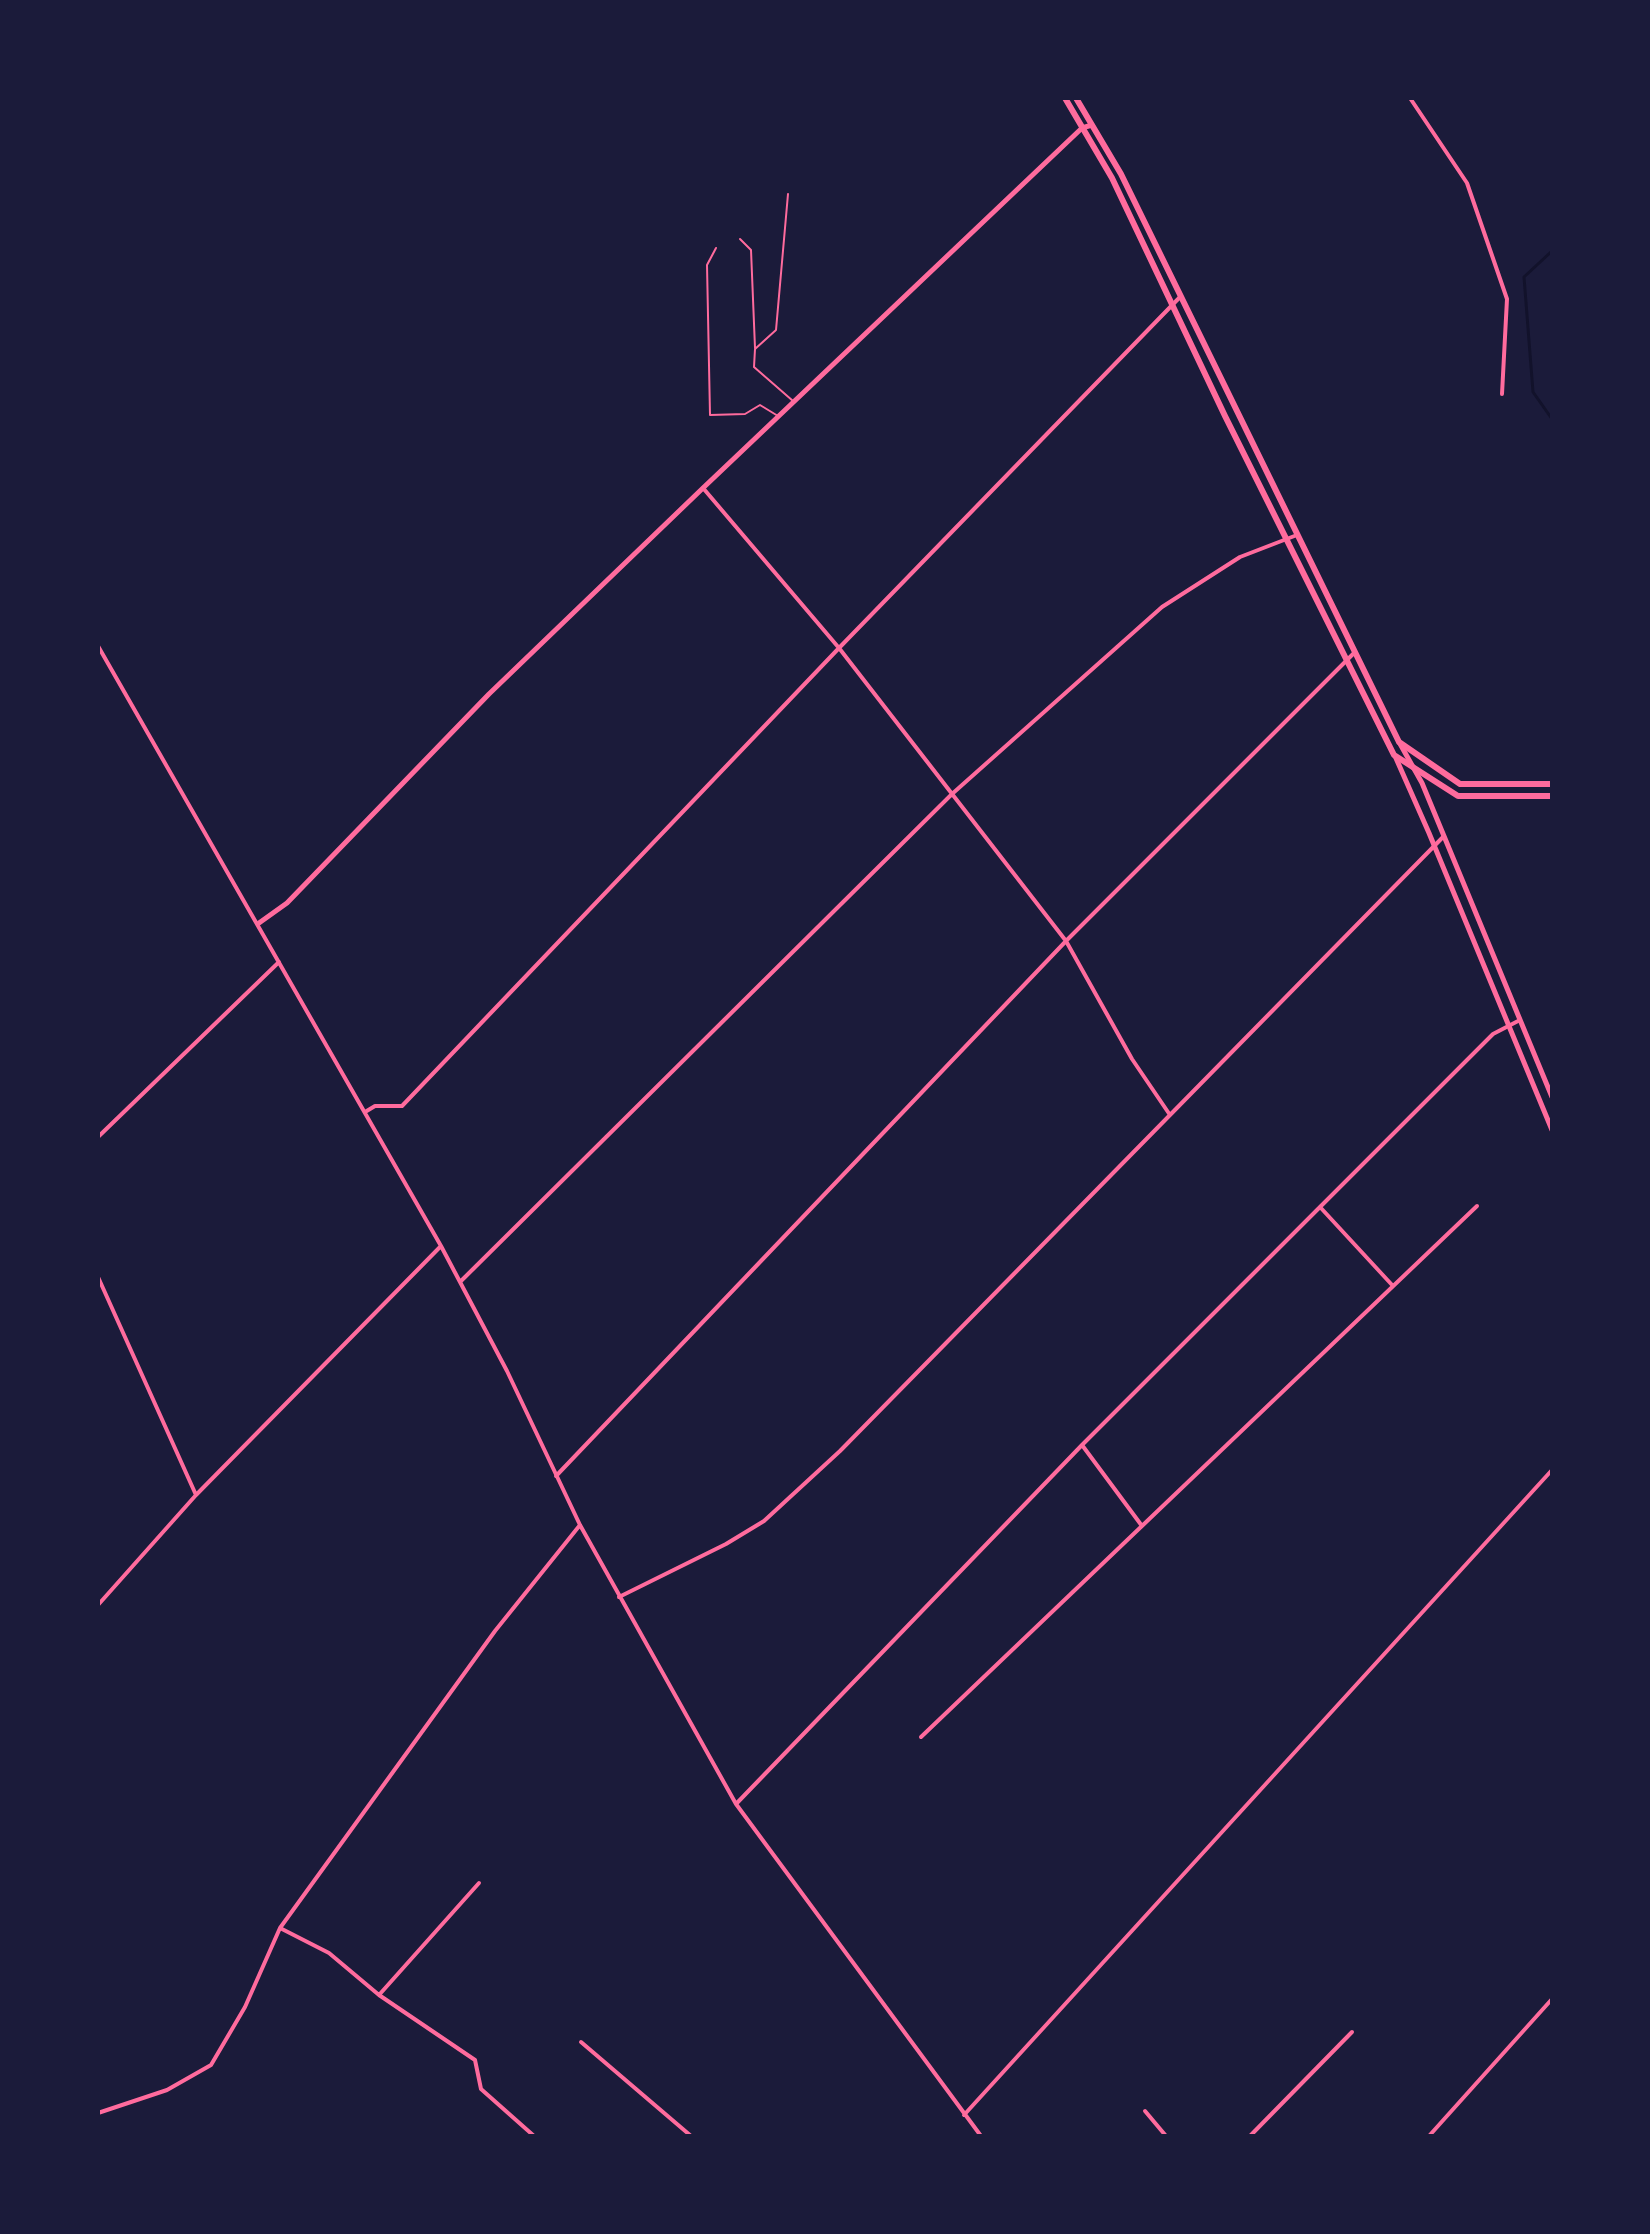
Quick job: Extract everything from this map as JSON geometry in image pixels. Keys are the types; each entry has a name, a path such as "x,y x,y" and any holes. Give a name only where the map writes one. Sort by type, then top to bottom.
{"main road":[{"path":"1065,98 1112,178 1394,755 1458,796 1552,796"},
{"path":"1076,98 1121,174 1399,742 1460,784 1552,784"}],"street":[{"path":"1410,98 1467,183 1507,299 1502,394"},
{"path":"259,923 287,903 489,694 703,488 1082,128 1092,125"},
{"path":"364,1112 375,1106 402,1106 839,648 1180,297"},
{"path":"703,488 839,648 1066,941 1132,1059 1170,1115"},
{"path":"461,1281 952,794 1162,607 1240,557 1297,535"},
{"path":"98,646 461,1281 580,1525 736,1804 981,2136"},
{"path":"556,1476 1066,941 1355,652"},
{"path":"1399,742 1444,836 1552,1097"},
{"path":"1394,755 1552,1130"},
{"path":"619,1597 726,1544 764,1521 840,1451 1444,836"},
{"path":"98,1137 279,962"},
{"path":"736,1804 1082,1445 1493,1034 1520,1020"},
{"path":"921,1737 1477,1206"},
{"path":"1320,1207 1393,1286"},
{"path":"98,1605 196,1495 441,1246"},
{"path":"98,1277 196,1495"},
{"path":"1082,1445 1142,1526"},
{"path":"964,2115 1552,1470"},
{"path":"98,2113 167,2090 211,2065 245,2007 280,1928 495,1631 580,1525"},
{"path":"379,1995 479,1883"},
{"path":"280,1928 329,1953 379,1995 475,2060 481,2089 534,2136"},
{"path":"1429,2136 1552,1999"},
{"path":"1250,2136 1352,2032"},
{"path":"581,2042 691,2136"},
{"path":"1145,2111 1166,2136"}],"lane":[{"path":"755,349 776,330 788,194"},
{"path":"740,239 751,250 754,367 794,402"},
{"path":"716,248 707,265 710,415 745,414 760,405 779,417"}],"waterway":[{"path":"1552,251 1524,277 1533,392 1552,419"}]}
